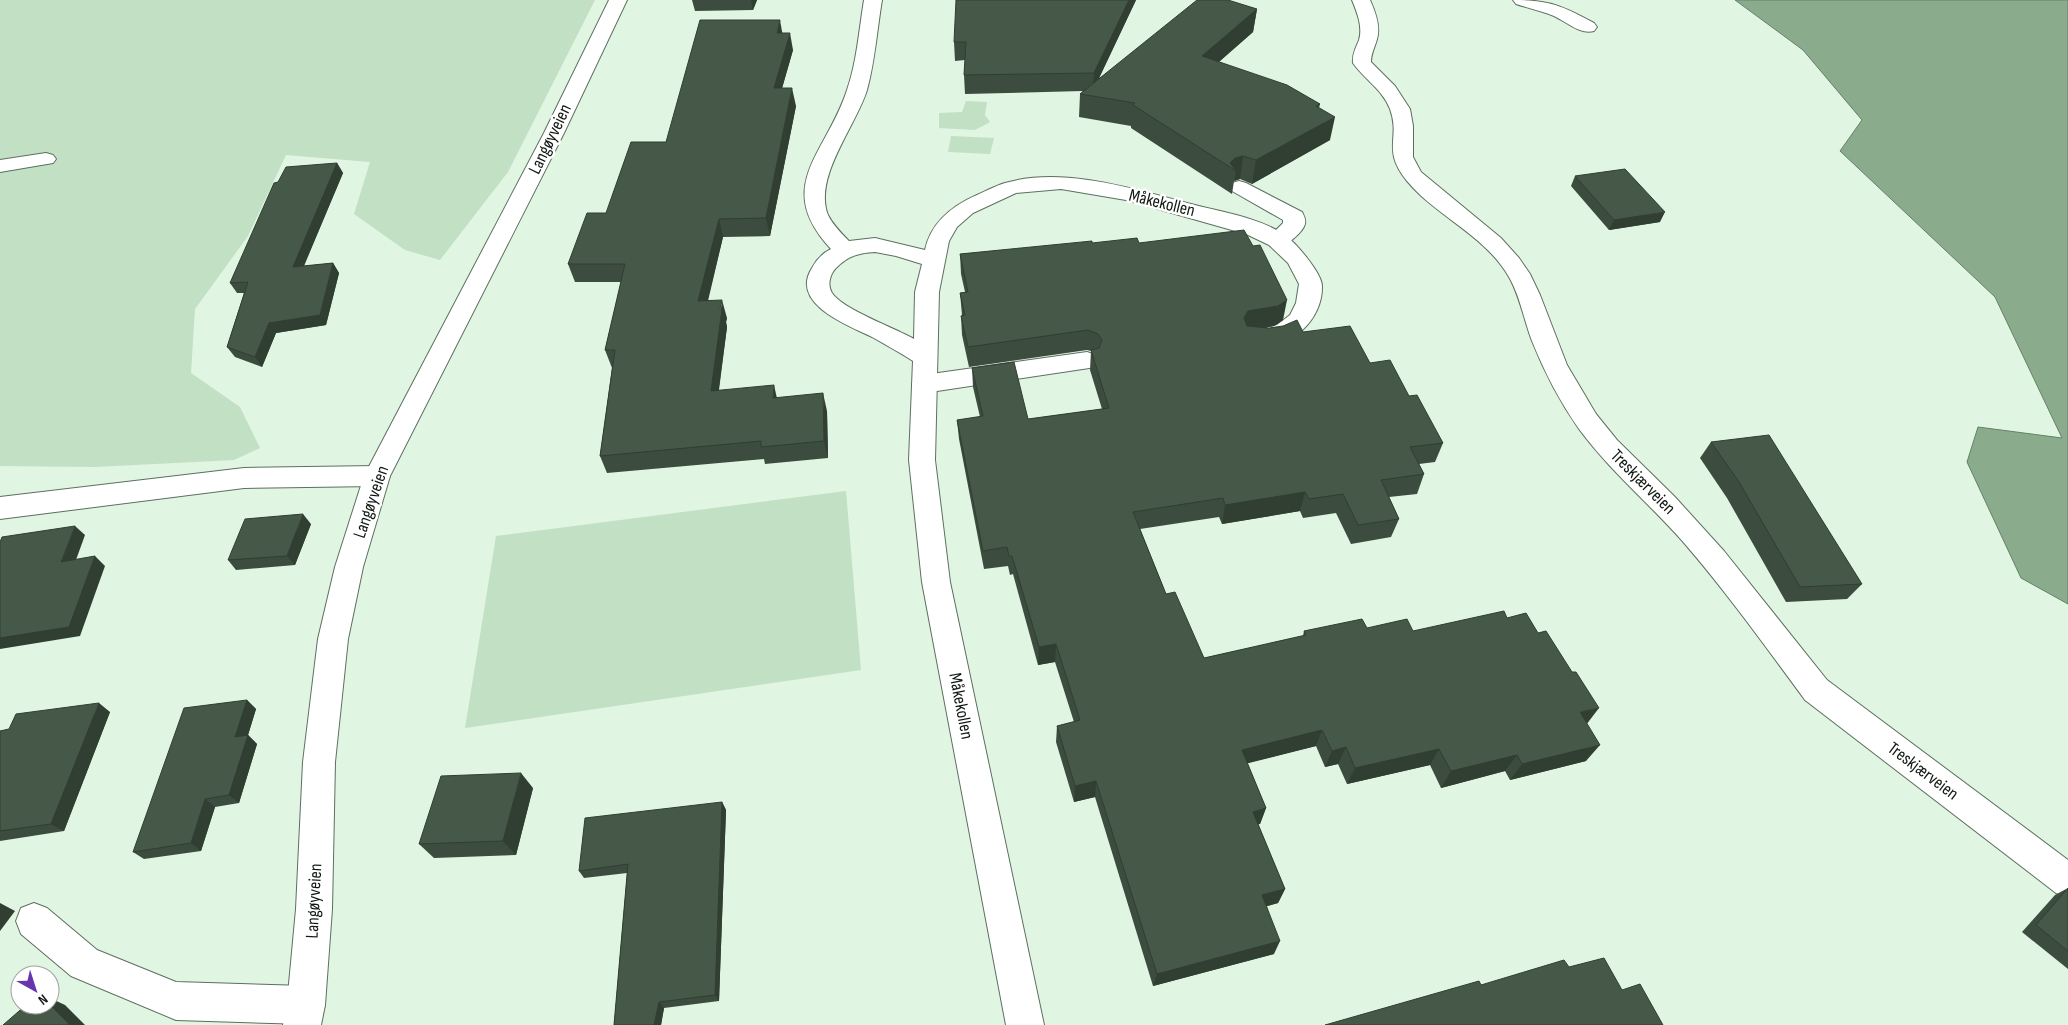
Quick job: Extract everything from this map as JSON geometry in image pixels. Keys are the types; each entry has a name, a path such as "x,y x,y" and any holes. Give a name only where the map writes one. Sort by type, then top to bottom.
{"street":[{"name":"Langøyveien","path":"304,1015 314,909 319,762 329,667 333,639 349,567 377,476 554,133 618,0"},
{"path":"846,250 829,234 820,218 814,199 818,178 856,91 873,0"},
{"name":"Treskjærveien","path":"1361,0 1370,30 1361,58 1362,63 1393,96 1400,110 1403,121 1401,153 1406,165 1425,187 1486,236 1518,272 1531,296 1539,328 1556,368 1587,420 1610,450 1676,516 1720,565 1816,690 2068,880"},
{"path":"1522,0 1560,12 1588,27"},
{"path":"0,166 46,159"},
{"name":"Måkekollen","path":"1024,1025 936,582 929,532 922,460 927,292 932,260 941,235 948,223 965,208 1011,188 1034,184 1061,183 1127,194 1254,229 1277,240 1297,259 1311,284 1308,302 1299,320 1285,332 1254,339"},
{"path":"1239,188 1294,217 1294,225 1277,240"},
{"path":"925,357 836,309 823,297 818,285 820,272 830,259 846,250 865,244 888,246 932,260"},
{"path":"924,384 1087,362"},
{"path":"0,508 244,478 377,476"},
{"path":"34,921 84,963 176,1001 304,1015"}],"shaded area":[{"path":"0,0 595,0 508,172 440,260 405,250 354,214 370,162 286,155 248,236 195,309 191,373 240,407 260,448 234,460 95,467 0,466"},
{"path":"1735,0 2068,0 2068,604 2021,578 1967,462 1978,427 2062,438 1995,297 1840,151 1862,120 1803,50"},
{"path":"966,101 987,102 985,115 990,122 975,130 939,128 939,113 962,112"},
{"path":"951,136 994,138 990,154 948,152"},
{"path":"846,491 861,670 465,728 496,536"}],"building":[{"path":"956,0 1129,0 1094,73 964,75 966,42 954,42"},
{"path":"1197,0 1228,0 1257,9 1202,56 1287,85 1320,104 1316,106 1335,117 1256,160 1243,156 1235,158 1230,163 1236,171 1133,105 1135,103 1080,94"},
{"path":"700,20 780,20 777,33 790,33 774,88 792,88 766,218 719,219 698,301 722,300 711,391 774,385 773,398 823,393 824,441 761,447 761,441 600,456 615,350 605,350 625,264 568,264 587,213 606,213 631,142 666,142"},
{"path":"337,163 293,267 333,263 320,315 269,323 255,357 227,347 248,282 230,283 274,183 278,182 286,167"},
{"path":"1625,169 1665,212 1614,220 1575,176"},
{"path":"1244,230 1253,246 1260,245 1287,300 1278,306 1248,311 1244,318 1247,326 1269,328 1283,326 1297,320 1303,332 1350,326 1370,363 1390,360 1409,396 1417,395 1443,443 1410,447 1424,474 1381,480 1399,519 1358,525 1343,494 1309,499 1305,492 1225,505 1223,498 1133,512 1166,594 1175,592 1204,658 1306,635 1304,631 1362,619 1367,628 1407,619 1413,631 1504,611 1507,618 1526,613 1538,633 1546,631 1572,672 1576,672 1599,708 1580,712 1600,745 1522,764 1517,755 1451,771 1439,749 1355,768 1346,747 1332,751 1322,730 1242,750 1266,808 1253,812 1285,889 1262,895 1280,941 1157,974 1096,781 1075,786 1057,726 1080,720 1056,644 1039,647 1012,556 1009,556 1007,547 983,551 957,420 983,416 972,368 1014,362 1028,419 1109,408 1091,350 1099,348 1102,340 1098,334 1088,330 968,347 961,316 965,315 960,293 968,292 960,254 1137,238 1139,243"},
{"path":"1769,435 1862,584 1800,587 1739,482 1711,442"},
{"path":"303,514 287,556 228,560 245,519"},
{"path":"75,526 61,562 95,556 69,627 0,638 0,542 2,537"},
{"path":"247,700 235,737 248,735 229,795 205,799 191,843 133,852 184,708"},
{"path":"99,703 51,824 0,831 0,731 9,729 16,714"},
{"path":"521,773 503,841 419,844 441,776"},
{"path":"722,802 715,995 659,1002 654,1025 614,1025 628,864 579,871 585,818"},
{"path":"2068,888 2068,951 2036,925"},
{"path":"1604,958 1622,990 1640,984 1663,1025 1325,1025 1479,981 1481,985 1564,960 1569,967"},
{"path":"14,1015 60,1015 70,1025 3,1025"}]}
